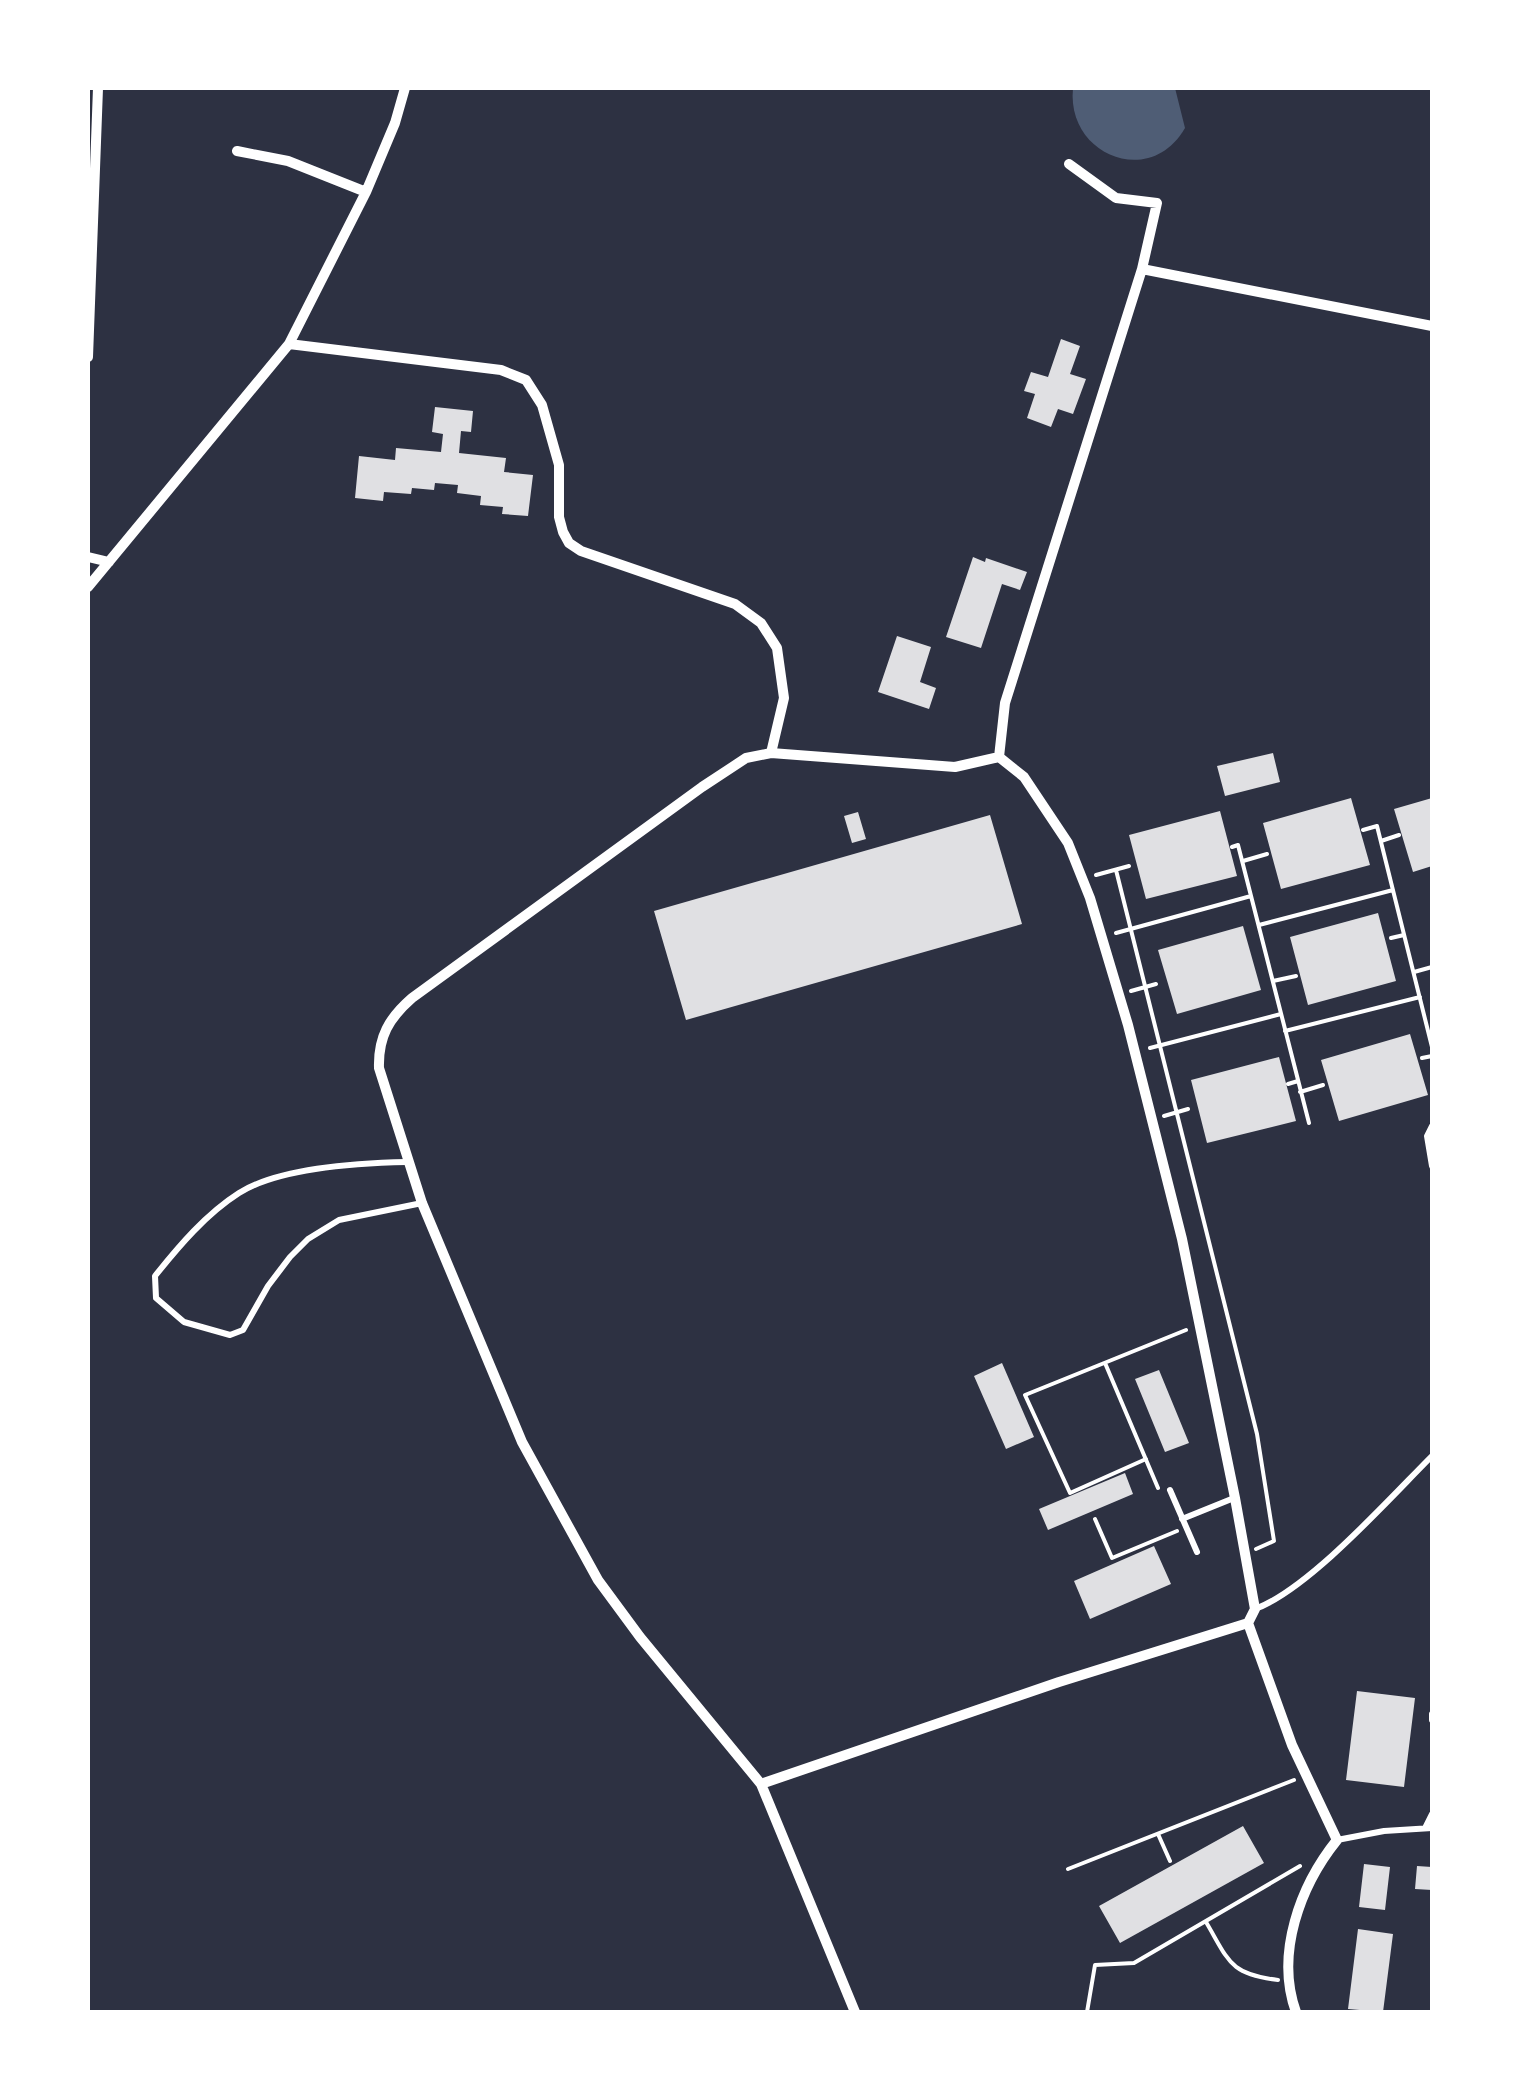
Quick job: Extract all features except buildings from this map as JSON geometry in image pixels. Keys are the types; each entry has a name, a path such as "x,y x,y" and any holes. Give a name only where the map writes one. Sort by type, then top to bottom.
{"street":[{"path":"88,357 98,88"},
{"path":"88,587 290,344 366,192 395,124 404,88"},
{"path":"237,151 288,161 366,192"},
{"path":"999,758 1005,703 1142,269 1158,203 1116,198 1069,164"},
{"path":"1142,269 1432,326"},
{"path":"290,344 501,370 526,380 542,405 549,427 558,465 559,517 570,543 581,551 735,604 761,623 777,648 784,698 771,753"},
{"path":"88,558 109,562"},
{"path":"855,2012 761,1784 598,1580 522,1442 407,1162 379,1068 378,1048 397,1011 702,786 746,758 771,753 956,768 999,758"},
{"path":"761,1784 1248,1622 1255,1609 1200,1325 1135,1052 1102,936 1068,843 1024,778 999,758"},
{"path":"1248,1622 1292,1745 1336,1840 1319,1862 1291,1932 1290,1995 1296,2012"}],"lane":[{"path":"1432,1126 1427,1149 1432,1166"},
{"path":"407,1162 298,1173 240,1192 207,1219 155,1276 156,1298 184,1322 230,1336 243,1330 268,1286 308,1239 339,1220 422,1203"},
{"path":"1255,1609 1271,1603 1324,1561 1432,1456"},
{"path":"1170,1490 1197,1552"},
{"path":"1184,1523 1235,1498"},
{"path":"1336,1840 1429,1828 1432,1814"}],"path":[{"path":"1363,830 1377,826 1432,1047"},
{"path":"1381,841 1399,836"},
{"path":"1232,848 1238,845 1308,1123"},
{"path":"1242,862 1267,854"},
{"path":"1082,878 1128,866"},
{"path":"1116,870 1257,1434 1274,1541 1246,1554"},
{"path":"1258,925 1393,890"},
{"path":"1102,936 1252,896"},
{"path":"1392,938 1404,935"},
{"path":"1261,965 1268,962"},
{"path":"1414,972 1432,967"},
{"path":"1273,982 1296,976"},
{"path":"1119,994 1156,984"},
{"path":"1285,1031 1420,997"},
{"path":"1135,1052 1281,1014"},
{"path":"1422,1058 1432,1056"},
{"path":"1288,1084 1298,1081"},
{"path":"1300,1092 1324,1085"},
{"path":"1152,1120 1188,1110"},
{"path":"1146,1460 1070,1492 1025,1395 1200,1325"},
{"path":"1105,1363 1161,1494 1170,1490"},
{"path":"1095,1519 1112,1558 1184,1523"},
{"path":"1068,1869 1308,1774"},
{"path":"1158,1834 1170,1861"},
{"path":"1087,2012 1094,1965 1134,1964 1304,1864 1319,1862"},
{"path":"1206,1922 1239,1971 1290,1981"}],"water":[{"path":"1073,88 1175,88 1185,128 1170,147 1152,157 1132,160 1113,156 1096,146 1083,131 1074,111"}]}
